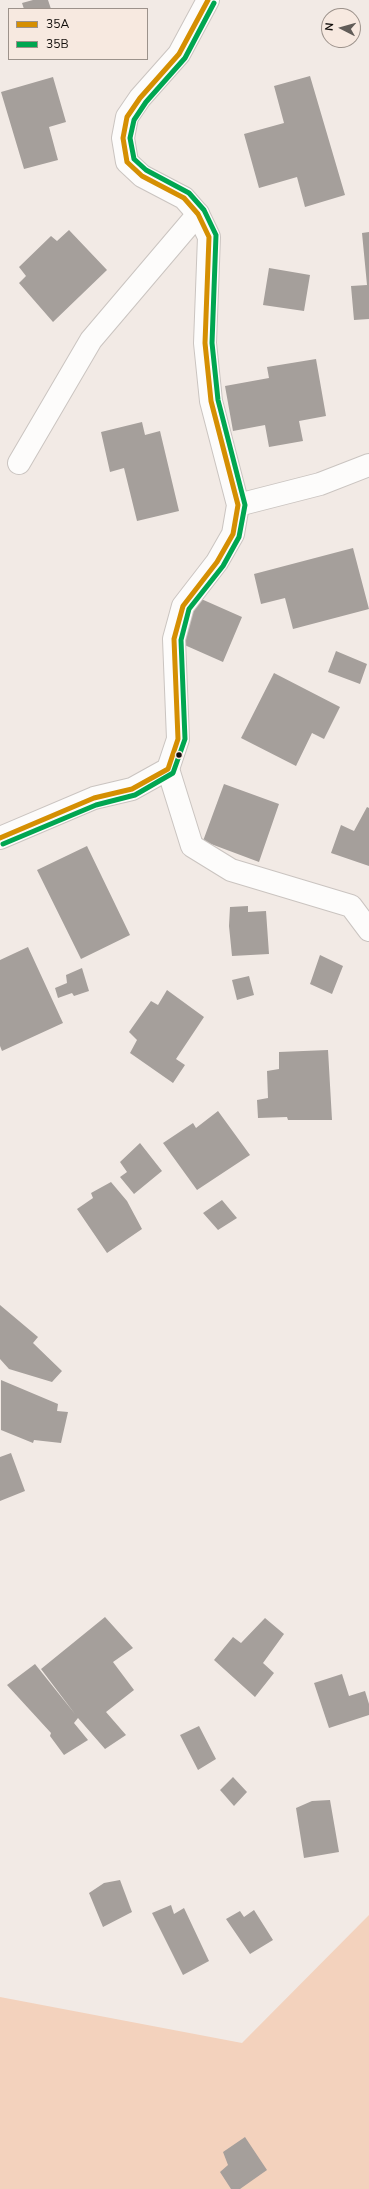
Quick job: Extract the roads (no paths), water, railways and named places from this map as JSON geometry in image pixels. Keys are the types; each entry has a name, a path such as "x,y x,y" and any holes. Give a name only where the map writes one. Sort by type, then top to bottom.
{"main road":[{"path":"208,0 179,54 140,98 127,118 123,138 127,162 142,176 184,198 198,214 209,238 205,343 211,402 238,505 233,534 218,562 183,606 181,612 174,639 178,739 168,769 192,846 231,870 351,906 369,930"},
{"path":"19,463 91,340 198,214"},
{"path":"238,505 320,484 369,465"},
{"path":"0,838 94,798 132,789 168,769"}]}
